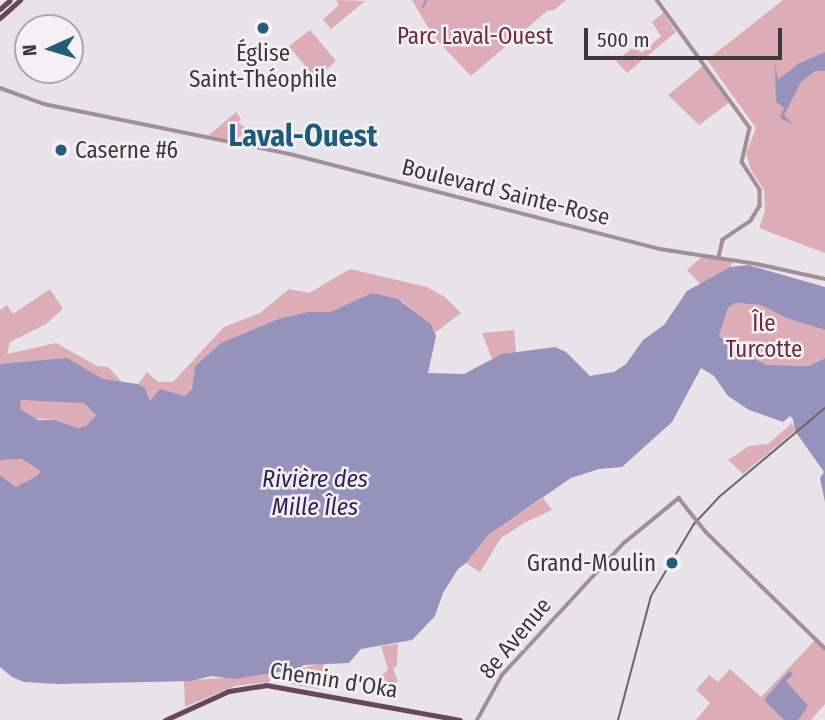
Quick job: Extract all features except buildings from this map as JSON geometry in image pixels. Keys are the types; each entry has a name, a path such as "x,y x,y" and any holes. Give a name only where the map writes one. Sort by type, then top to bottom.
{"main road":[{"path":"0,9 10,0"},
{"path":"0,18 20,0"},
{"name":"Chemin d'Oka","path":"165,720 229,691 262,685 460,720"}],"street":[{"path":"657,0 750,128 742,162 760,190 760,206 751,221 723,240 719,258"},
{"name":"Boulevard Sainte-Rose","path":"0,88 46,105 281,152 660,249 825,279"},
{"name":"8e Avenue","path":"477,720 502,675 624,543 679,498 706,532 825,648"}],"green space":[{"path":"336,0 365,1 331,29 323,19 339,5"},
{"name":"Parc Laval-Ouest","path":"412,0 566,0 554,10 547,11 471,76 433,36"},
{"path":"783,0 825,0 825,253 759,228 765,211 764,190 751,170 746,154 756,128 707,60"},
{"path":"663,13 676,32 627,73 616,61 635,46 642,53 661,36 652,22"},
{"path":"310,30 336,61 316,79 289,46"},
{"path":"703,66 730,102 699,125 668,95"},
{"path":"236,112 241,119 238,122 248,130 234,141 208,136"},
{"path":"703,256 733,261 730,267 700,284 687,270"},
{"path":"350,269 427,287 445,297 461,313 435,333 431,324 402,301 372,293 330,312 308,312 278,319 221,343 195,366 192,389 186,396 149,401 148,394 138,384 147,372 158,382 173,382 224,327 260,313 289,289 309,293"},
{"path":"50,289 63,309 46,324 10,342 7,354 56,343 97,366 108,367 124,384 85,404 96,415 86,426 78,428 55,420 29,418 19,409 0,410 0,310 7,305 13,314"},
{"name":"Île Turcotte","path":"734,303 761,305 786,318 825,330 825,358 809,366 767,365 733,349 719,336 728,308"},
{"path":"514,330 516,352 492,359 482,333"},
{"path":"792,423 795,431 743,474 728,460 749,446 768,444"},
{"path":"22,459 40,471 38,475 16,487 0,475 0,460"},
{"path":"543,498 552,510 501,538 480,572 466,563 487,535"},
{"path":"816,639 825,648 825,704 811,720 696,720 710,703 696,690 709,675 718,682 730,669 761,697"},
{"path":"398,644 397,665 393,669 398,681 385,693 381,689 388,683 381,676 388,670 381,646"},
{"path":"324,663 319,689 290,684 297,669"},
{"path":"268,674 270,682 235,686 185,707 184,681"}],"water":[{"path":"825,52 825,71 815,71 801,82 784,115 793,124 780,118 784,108 776,102 775,63 778,80 798,64"},
{"name":"Rivière des Mille Îles","path":"748,265 825,287 825,330 786,318 761,305 735,303 728,308 719,336 733,349 767,365 809,366 825,358 825,502 820,478 824,472 795,431 793,419 790,416 783,422 749,410 728,396 714,376 701,368 672,422 622,467 599,469 571,478 488,535 458,569 443,593 435,616 412,640 361,649 349,663 304,665 297,669 235,679 211,676 192,681 57,684 24,682 12,677 0,667 0,475 16,487 38,475 40,471 22,459 0,460 0,364 67,358 103,379 138,384 145,388 150,401 160,389 185,396 192,389 195,366 221,343 278,319 308,312 330,312 372,293 398,299 431,324 436,336 428,373 464,374 502,354 555,347 566,352 590,376 614,372 626,364 643,340 664,325 687,291 730,267","holes":["21,400 84,403 96,415 86,426 78,428 55,420 38,420 20,409"]},
{"path":"789,671 793,674 786,681 808,706 798,720 784,720 764,700"}],"waterway":[{"path":"423,7 426,0"}],"tram line":[{"path":"618,720 651,596 694,524 719,497 825,408"}],"place":[{"name":"Église Saint-Théophile","path":"263,28"},
{"name":"Caserne #6","path":"61,150"},
{"name":"Grand-Moulin","path":"672,563"}],"district":[{"name":"Laval-Ouest","path":"303,136"}]}
